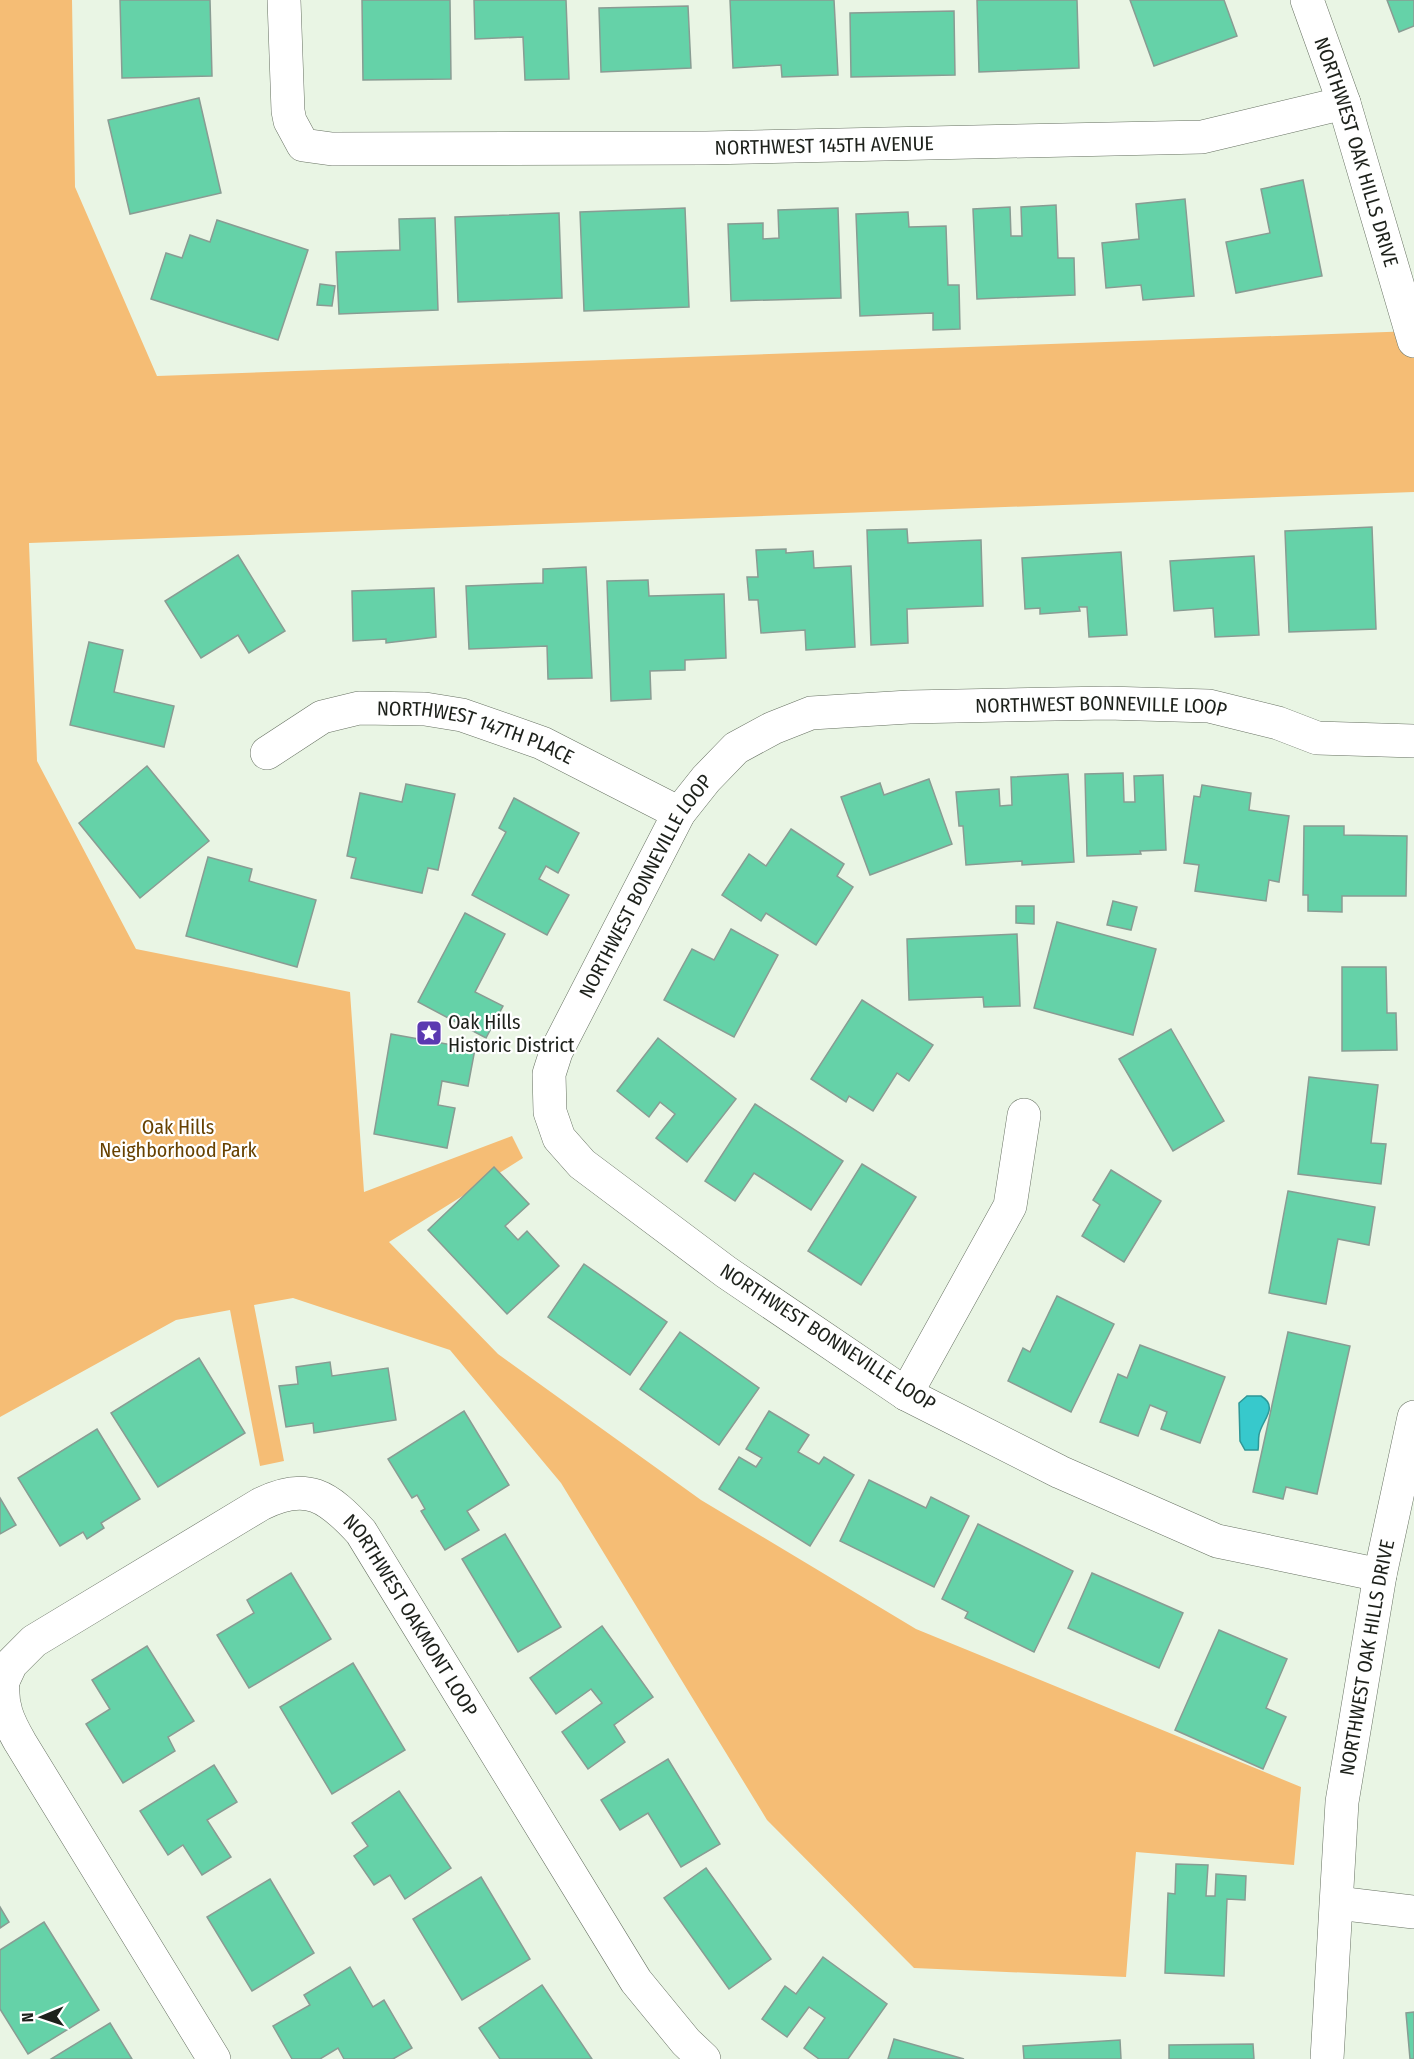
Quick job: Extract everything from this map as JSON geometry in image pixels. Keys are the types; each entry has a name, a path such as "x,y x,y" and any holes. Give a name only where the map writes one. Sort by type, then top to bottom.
{"street":[{"name":"NORTHWEST 145TH AVENUE","path":"284,0 290,121 303,145 332,149 706,148 1202,137 1344,103"},
{"name":"NORTHWEST OAK HILLS DRIVE","path":"1307,0 1344,103 1414,341"},
{"name":"NORTHWEST BONNEVILLE LOOP","path":"1380,1575 1217,1541 1060,1472 906,1394 726,1272 582,1164 559,1138 550,1112 548,1095 549,1074 556,1052 679,813 706,779 736,748 773,728 811,713 909,707 1107,703 1209,706 1278,723 1317,738 1414,741"},
{"name":"NORTHWEST 147TH PLACE","path":"267,753 322,717 359,708 425,709 462,715 542,743 679,813"},
{"path":"906,1394 1010,1206 1024,1114"},
{"name":"NORTHWEST OAK HILLS DRIVE","path":"1327,2059 1342,1802 1380,1575 1414,1417"},
{"name":"NORTHWEST OAKMONT LOOP","path":"214,2059 20,1742 6,1717 1,1681 11,1665 34,1641 283,1493 311,1493 342,1511 362,1532 636,1981 686,2042 704,2059"},
{"path":"1337,1902 1414,1912"}],"green space":[{"name":"Oak Hills Neighborhood Park","path":"0,0 72,0 75,187 157,376 1414,331 1414,492 29,543 37,761 136,949 350,992 364,1192 512,1136 523,1158 389,1242 498,1354 701,1500 916,1629 1301,1787 1294,1865 1136,1852 1126,1977 914,1968 767,1820 561,1483 450,1350 293,1298 254,1305 284,1461 260,1466 230,1310 176,1320 0,1417"}],"water":[{"path":"1247,1396 1261,1396 1269,1405 1268,1414 1260,1430 1258,1450 1245,1450 1240,1441 1239,1403"}],"building":[{"path":"120,0 210,0 212,76 122,78"},
{"path":"362,0 450,0 451,79 363,80"},
{"path":"474,0 566,0 569,79 525,80 523,37 475,39"},
{"path":"730,0 834,0 838,75 782,77 781,65 733,68"},
{"path":"977,0 1077,0 1079,68 979,72"},
{"path":"1130,0 1224,0 1237,36 1154,66"},
{"path":"1387,0 1414,0 1414,26 1399,32"},
{"path":"688,6 691,68 601,72 599,8"},
{"path":"954,11 955,75 851,77 850,13"},
{"path":"199,98 221,193 130,214 108,120"},
{"path":"1303,180 1322,276 1236,293 1226,242 1270,233 1261,189"},
{"path":"1185,199 1194,296 1143,300 1141,285 1106,288 1102,243 1139,239 1136,204"},
{"path":"1056,205 1058,258 1074,258 1075,295 977,299 973,209 1010,207 1011,236 1022,236 1021,207"},
{"path":"685,208 689,307 584,311 580,212"},
{"path":"838,208 841,298 731,301 728,224 763,223 763,239 779,238 778,210"},
{"path":"908,212 909,227 946,226 948,285 959,285 960,329 933,330 933,313 860,316 856,214"},
{"path":"559,213 562,298 458,302 455,217"},
{"path":"435,218 438,310 339,314 336,252 400,250 399,219"},
{"path":"217,220 308,250 278,340 151,299 166,253 182,258 190,235 210,242"},
{"path":"320,284 335,286 332,306 317,305"},
{"path":"1372,527 1376,629 1289,632 1285,531"},
{"path":"907,529 908,543 981,540 983,606 907,609 908,643 871,645 867,530"},
{"path":"786,549 786,553 813,551 814,568 851,566 855,647 806,650 805,630 761,633 758,600 749,600 747,577 758,577 756,550"},
{"path":"1121,552 1127,635 1089,637 1087,607 1079,607 1080,611 1040,614 1040,608 1025,609 1022,558"},
{"path":"238,555 285,631 249,653 238,635 201,658 165,601"},
{"path":"1254,556 1259,635 1215,637 1213,608 1174,611 1170,561"},
{"path":"586,567 592,678 548,679 547,646 469,649 466,586 543,583 543,569"},
{"path":"648,580 649,596 724,594 726,658 685,660 685,670 650,671 651,699 611,701 607,581"},
{"path":"434,588 436,637 386,643 386,639 353,641 352,591"},
{"path":"89,642 123,650 114,692 174,706 164,747 70,725"},
{"path":"147,766 209,841 140,898 79,823"},
{"path":"1123,773 1124,802 1135,802 1134,776 1163,775 1166,850 1140,851 1141,854 1087,856 1085,774"},
{"path":"1068,774 1074,862 1022,865 1022,861 966,865 963,826 959,826 956,792 999,789 1000,806 1012,805 1011,777"},
{"path":"929,779 952,844 870,875 841,797 880,783 884,795"},
{"path":"406,784 455,794 438,870 428,868 422,893 351,878 356,858 347,856 360,793 402,802"},
{"path":"1202,785 1251,793 1249,810 1289,816 1279,882 1269,880 1266,901 1195,891 1199,865 1184,863 1194,796 1200,797"},
{"path":"514,798 579,833 558,873 546,866 539,879 569,895 547,935 472,895 506,832 499,828"},
{"path":"1304,826 1344,826 1344,835 1407,836 1406,896 1342,896 1342,912 1308,911 1308,895 1303,895"},
{"path":"791,829 844,864 837,876 853,887 816,945 766,913 761,921 722,895 749,854 766,866"},
{"path":"208,857 252,869 249,881 316,900 297,967 186,936"},
{"path":"1113,901 1137,907 1131,930 1107,925"},
{"path":"1016,906 1034,906 1034,924 1016,923"},
{"path":"465,913 505,934 475,992 503,1006 486,1038 418,1002"},
{"path":"1057,922 1156,949 1133,1035 1034,1008"},
{"path":"731,929 778,955 734,1037 664,1000 692,949 714,960"},
{"path":"1017,934 1020,1006 984,1007 983,997 909,1000 907,939"},
{"path":"1342,967 1386,967 1387,1013 1396,1013 1397,1050 1342,1051"},
{"path":"862,1000 933,1045 909,1081 897,1073 873,1111 849,1096 846,1102 811,1079"},
{"path":"1171,1029 1224,1121 1173,1151 1119,1059"},
{"path":"391,1034 475,1049 468,1086 442,1081 438,1105 455,1108 447,1148 374,1134"},
{"path":"658,1038 736,1099 687,1162 656,1138 675,1114 660,1102 649,1117 617,1091"},
{"path":"1309,1077 1378,1085 1371,1143 1386,1144 1381,1184 1298,1174"},
{"path":"755,1104 843,1161 811,1210 754,1173 735,1201 705,1181"},
{"path":"862,1164 916,1197 861,1285 808,1251"},
{"path":"494,1167 529,1204 505,1226 518,1240 527,1231 559,1266 507,1314 428,1230"},
{"path":"1111,1170 1161,1201 1124,1262 1082,1236 1100,1205 1093,1200"},
{"path":"1288,1191 1375,1207 1369,1245 1338,1239 1326,1304 1269,1293"},
{"path":"584,1264 667,1322 630,1375 548,1317"},
{"path":"1057,1296 1114,1324 1071,1412 1008,1381 1023,1348 1030,1352"},
{"path":"680,1332 759,1388 719,1445 640,1389"},
{"path":"1288,1332 1350,1346 1317,1494 1286,1487 1283,1499 1253,1492"},
{"path":"1140,1345 1225,1377 1200,1443 1161,1429 1167,1412 1150,1405 1138,1436 1100,1422 1118,1374 1127,1378"},
{"path":"199,1358 245,1433 158,1487 111,1413"},
{"path":"330,1362 332,1376 388,1368 396,1420 314,1433 313,1423 286,1427 279,1386 298,1384 296,1367"},
{"path":"464,1411 509,1485 467,1511 479,1530 445,1550 421,1511 425,1509 417,1495 412,1498 388,1459"},
{"path":"769,1411 809,1435 798,1452 819,1464 824,1457 854,1475 810,1546 719,1489 739,1457 756,1467 762,1458 746,1449"},
{"path":"97,1429 140,1499 101,1523 104,1528 87,1539 83,1532 60,1546 18,1478"},
{"path":"869,1480 926,1508 931,1497 969,1516 934,1587 840,1541"},
{"path":"0,1498 16,1525 0,1534"},
{"path":"978,1524 1073,1571 1034,1652 965,1618 968,1612 942,1599"},
{"path":"505,1534 561,1627 518,1652 462,1559"},
{"path":"291,1573 331,1639 249,1688 217,1635 254,1613 247,1600"},
{"path":"1092,1573 1183,1613 1159,1668 1068,1628"},
{"path":"602,1626 653,1697 614,1725 625,1742 588,1769 562,1732 602,1703 591,1689 556,1714 530,1678"},
{"path":"1219,1630 1287,1659 1266,1708 1286,1717 1263,1769 1175,1730"},
{"path":"147,1646 194,1721 168,1737 175,1751 123,1783 86,1724 110,1709 92,1680"},
{"path":"353,1663 405,1750 332,1794 280,1707"},
{"path":"668,1759 720,1844 681,1867 648,1813 620,1830 601,1800"},
{"path":"214,1765 237,1802 207,1820 231,1857 202,1875 183,1845 168,1855 140,1811"},
{"path":"399,1791 451,1868 405,1899 390,1875 374,1885 354,1856 368,1846 352,1823"},
{"path":"1176,1864 1208,1865 1206,1896 1215,1896 1216,1874 1246,1876 1245,1900 1227,1899 1224,1976 1165,1973 1168,1893 1175,1894"},
{"path":"706,1868 771,1959 729,1989 664,1898"},
{"path":"481,1877 530,1959 462,2000 413,1919"},
{"path":"270,1879 314,1953 252,1991 207,1917"},
{"path":"0,1907 9,1922 0,1928"},
{"path":"44,1922 99,2010 28,2054 0,2009 0,1950"},
{"path":"823,1957 887,2004 848,2059 819,2059 804,2048 825,2018 809,2007 787,2037 762,2019 785,1986 796,1994"},
{"path":"350,1967 373,2007 384,2000 412,2048 393,2059 344,2059 338,2048 320,2059 292,2059 273,2026 310,2005 304,1995"},
{"path":"542,1985 592,2059 500,2059 479,2028"},
{"path":"1414,2012 1414,2059 1410,2059 1406,2013"},
{"path":"110,2023 132,2059 51,2059"},
{"path":"894,2039 964,2059 888,2059"},
{"path":"1120,2040 1121,2059 1024,2059 1023,2046"},
{"path":"1253,2044 1254,2059 1169,2059 1169,2045"}],"place":[{"name":"Oak Hills Historic District","path":"429,1033"}]}
